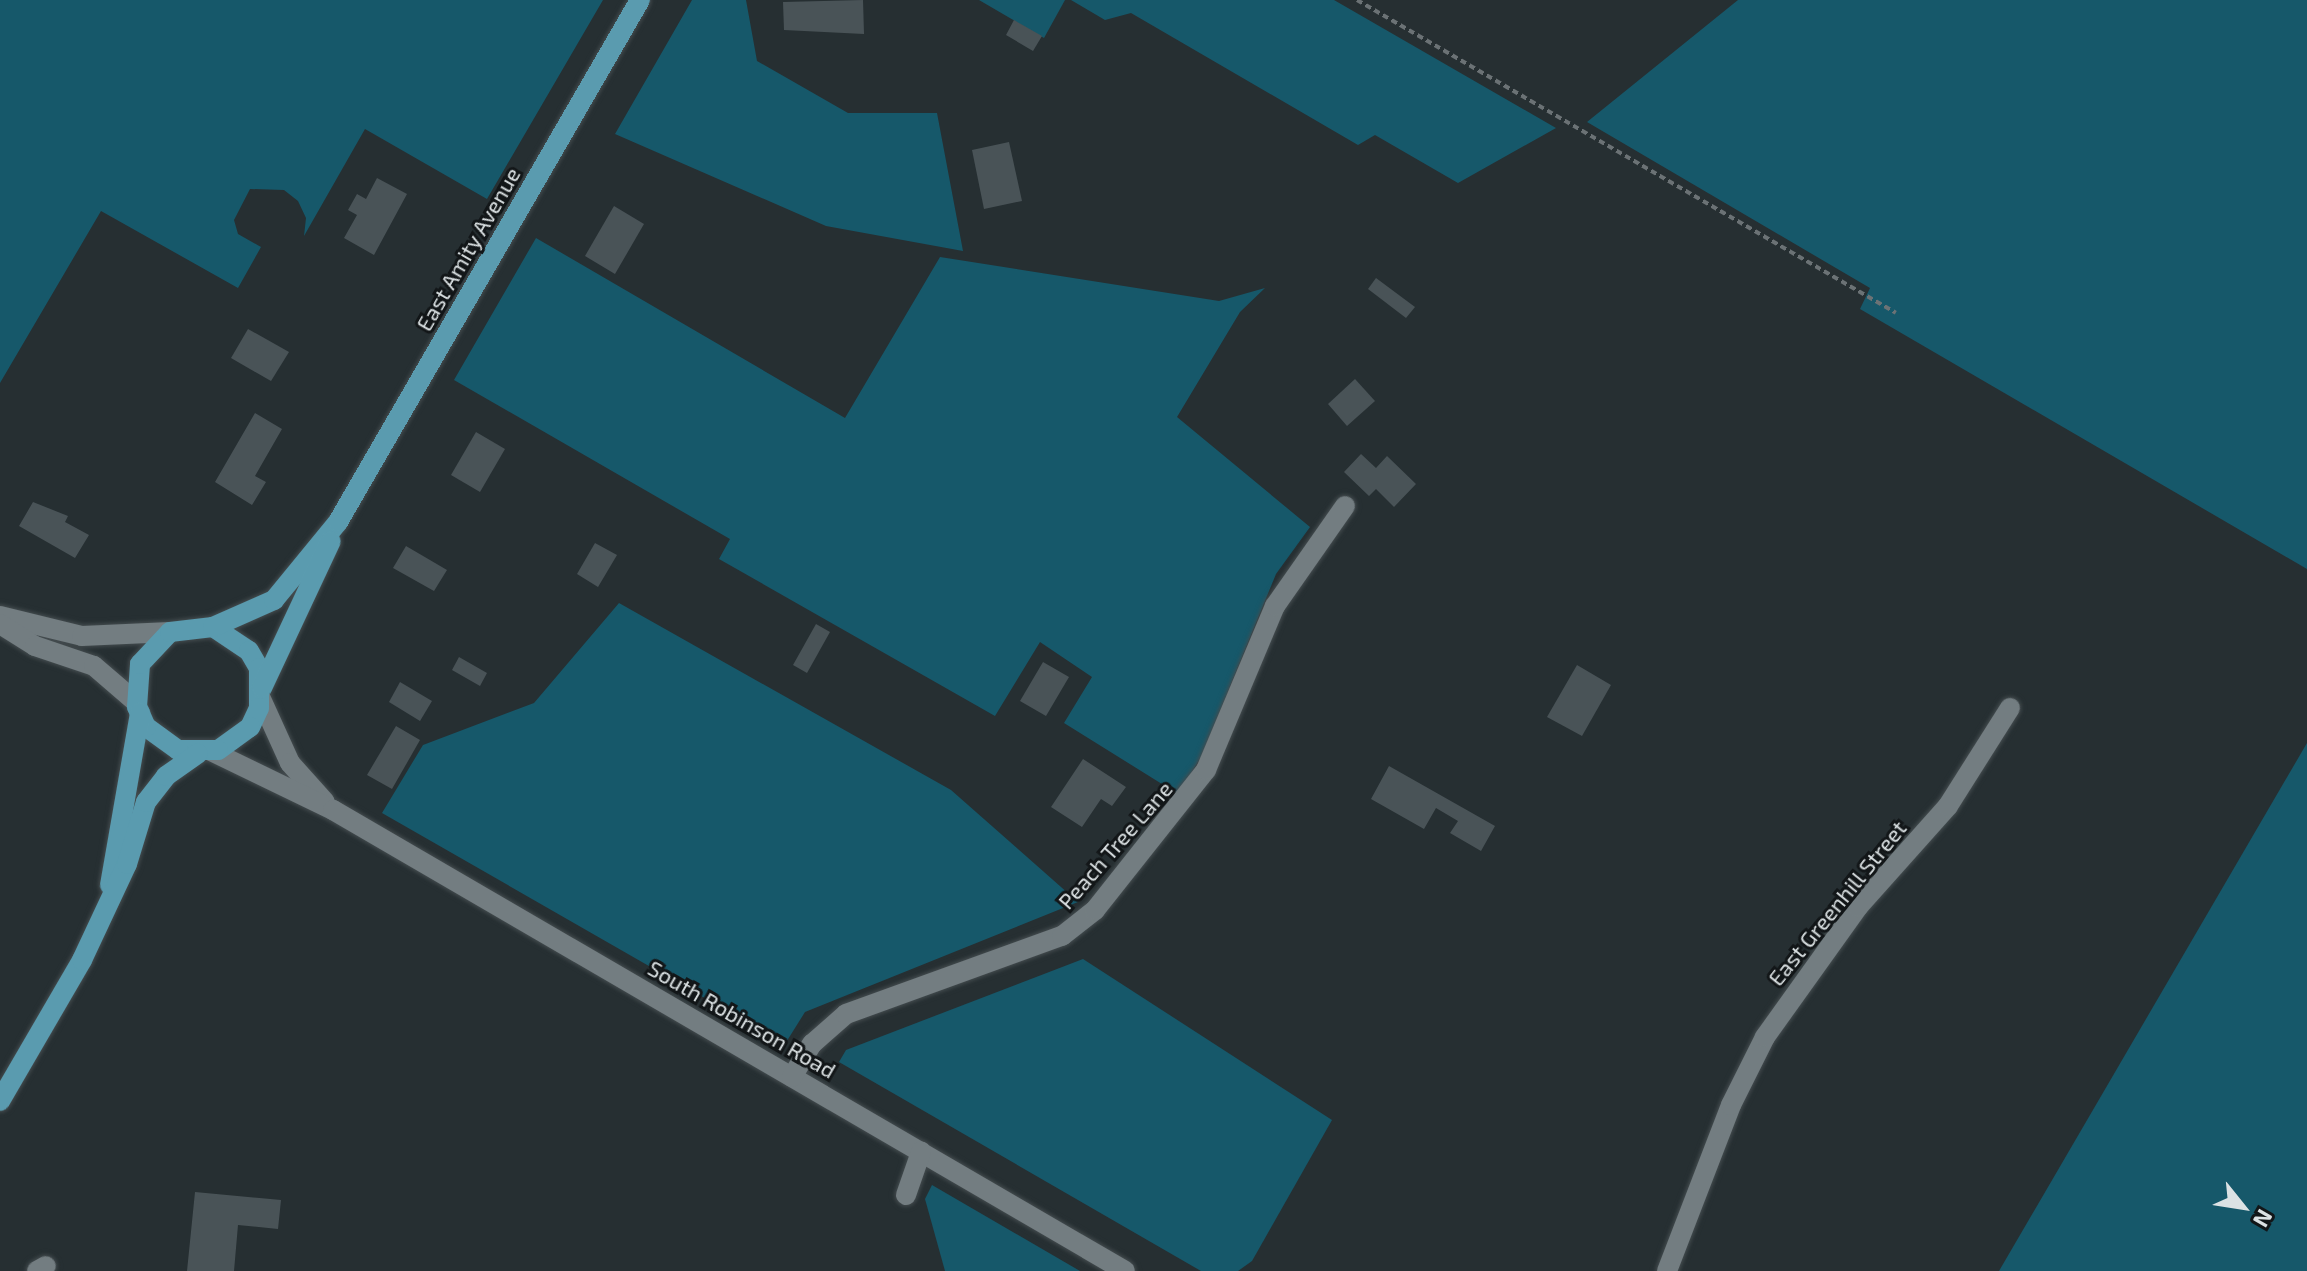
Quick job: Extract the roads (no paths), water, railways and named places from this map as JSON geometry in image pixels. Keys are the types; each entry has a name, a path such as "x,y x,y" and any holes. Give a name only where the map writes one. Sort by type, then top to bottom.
{"main road":[{"name":"East Amity Avenue","path":"262,694 338,522 640,0"},
{"name":"East Amity Avenue","path":"213,627 274,600 338,522"},
{"path":"0,1101 107,905 146,802 166,776 250,727 262,694 249,651 213,627 170,632 140,664 138,707 107,905"},
{"path":"138,707 160,741 205,752"}],"street":[{"name":"Peach Tree Lane","path":"792,1077 812,1044 846,1014 1062,936 1095,910 1198,783 1275,606 1345,506"},
{"path":"0,616 82,636 170,632"},
{"path":"0,624 35,646 94,666 138,707"},
{"name":"South Robinson Road","path":"262,694 290,763 333,810"},
{"name":"East Greenhill Street","path":"1667,1271 1731,1105 1765,1037 1858,907 1948,806 2010,708"},
{"name":"South Robinson Road","path":"205,752 333,810 1125,1271"},
{"path":"906,1195 921,1152"}]}
